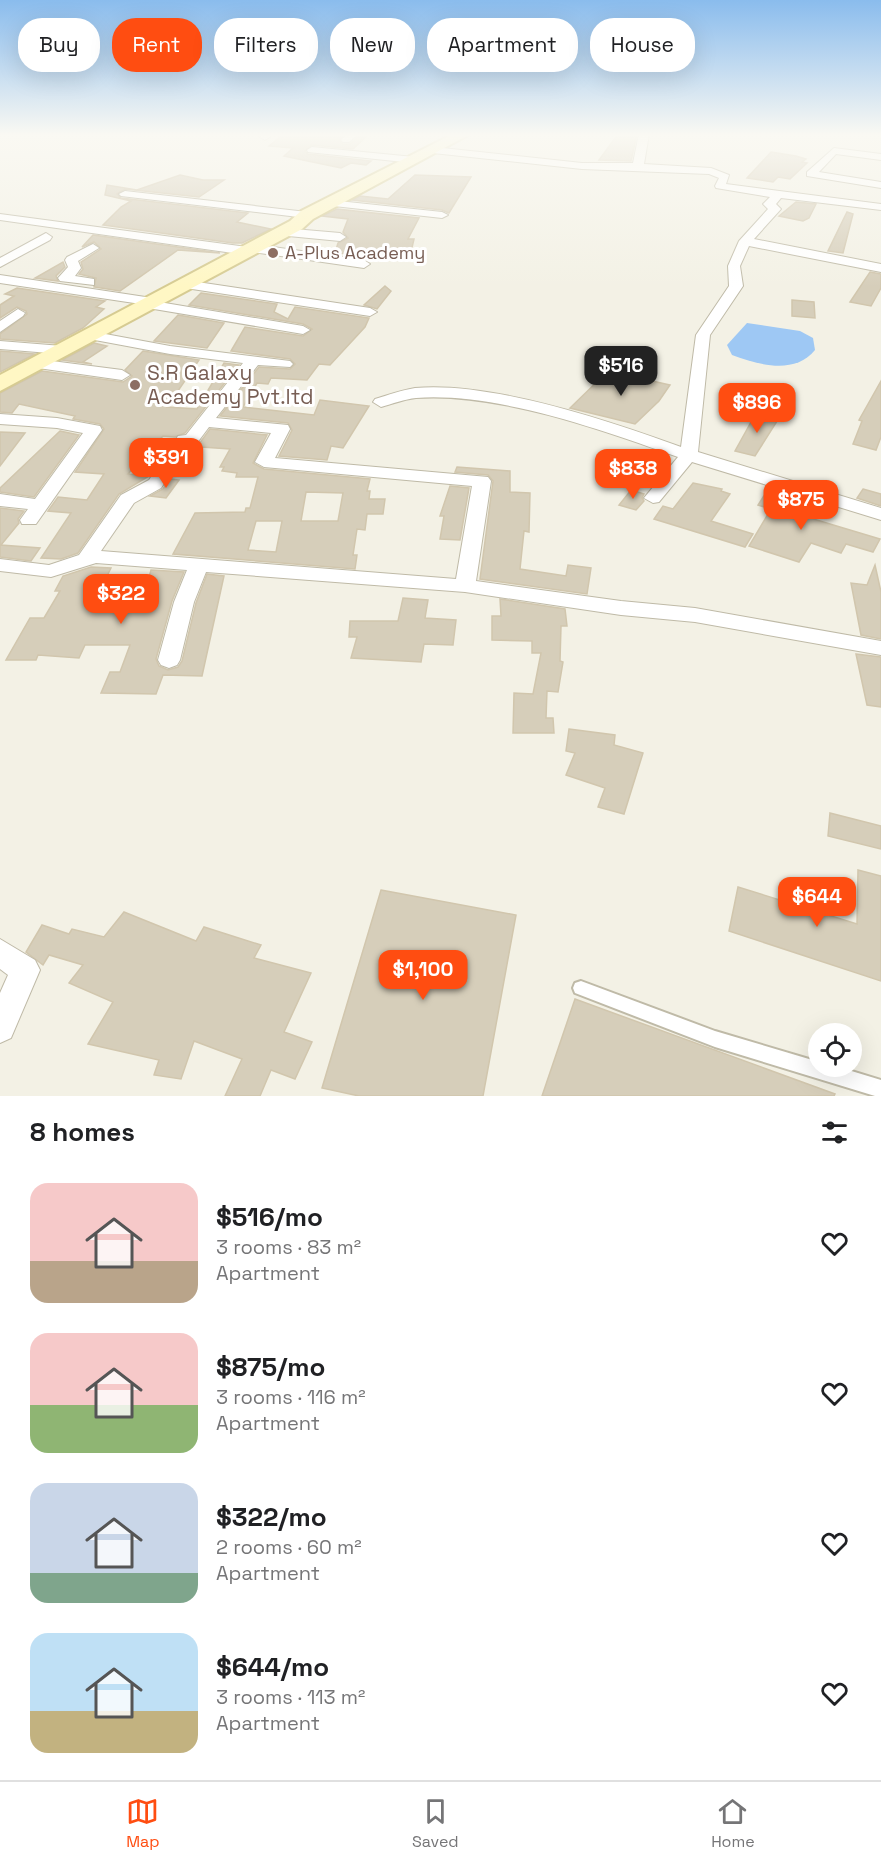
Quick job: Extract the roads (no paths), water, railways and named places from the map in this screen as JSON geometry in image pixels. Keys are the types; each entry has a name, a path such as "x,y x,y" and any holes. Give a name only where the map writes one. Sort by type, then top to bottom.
{"street":[{"path":"0,384 282,232 307,214 364,185"},
{"path":"720,185 777,195 881,207"},
{"path":"125,194 154,199 307,214"},
{"path":"653,498 689,455 703,335 736,286 734,266 745,241 775,209 768,204 777,195"},
{"path":"329,203 442,214"},
{"path":"0,217 364,264"},
{"path":"282,232 340,237"},
{"path":"0,263 46,237"},
{"path":"745,241 881,268"},
{"path":"93,248 71,260 75,268 65,278 163,296 303,330"},
{"path":"0,279 163,296 370,312"},
{"path":"0,328 18,313"},
{"path":"89,336 170,350 285,364"},
{"path":"0,345 62,350"},
{"path":"0,565 51,571 69,563 88,560 88,556 127,499 155,484 184,440 191,439 254,360"},
{"path":"36,364 122,375"},
{"path":"381,402 415,393 477,395 620,430 727,469 881,514"},
{"path":"0,435 6,420 57,423 94,430 34,513 0,500"},
{"path":"205,422 282,429 264,462 482,482 465,586"},
{"path":"88,556 465,586 586,604 695,615 881,648"},
{"path":"169,660 184,602 199,564"},
{"path":"0,952 26,970 0,1028"}],"lane":[{"path":"581,988 715,1039 881,1089"}],"water":[{"path":"747,323 800,331 813,338 815,350 807,358 797,363 776,366 732,355 727,345"}],"place":[{"name":"A-Plus Academy","path":"273,253"},
{"name":"S.R Galaxy Academy Pvt.ltd","path":"135,385"}]}
